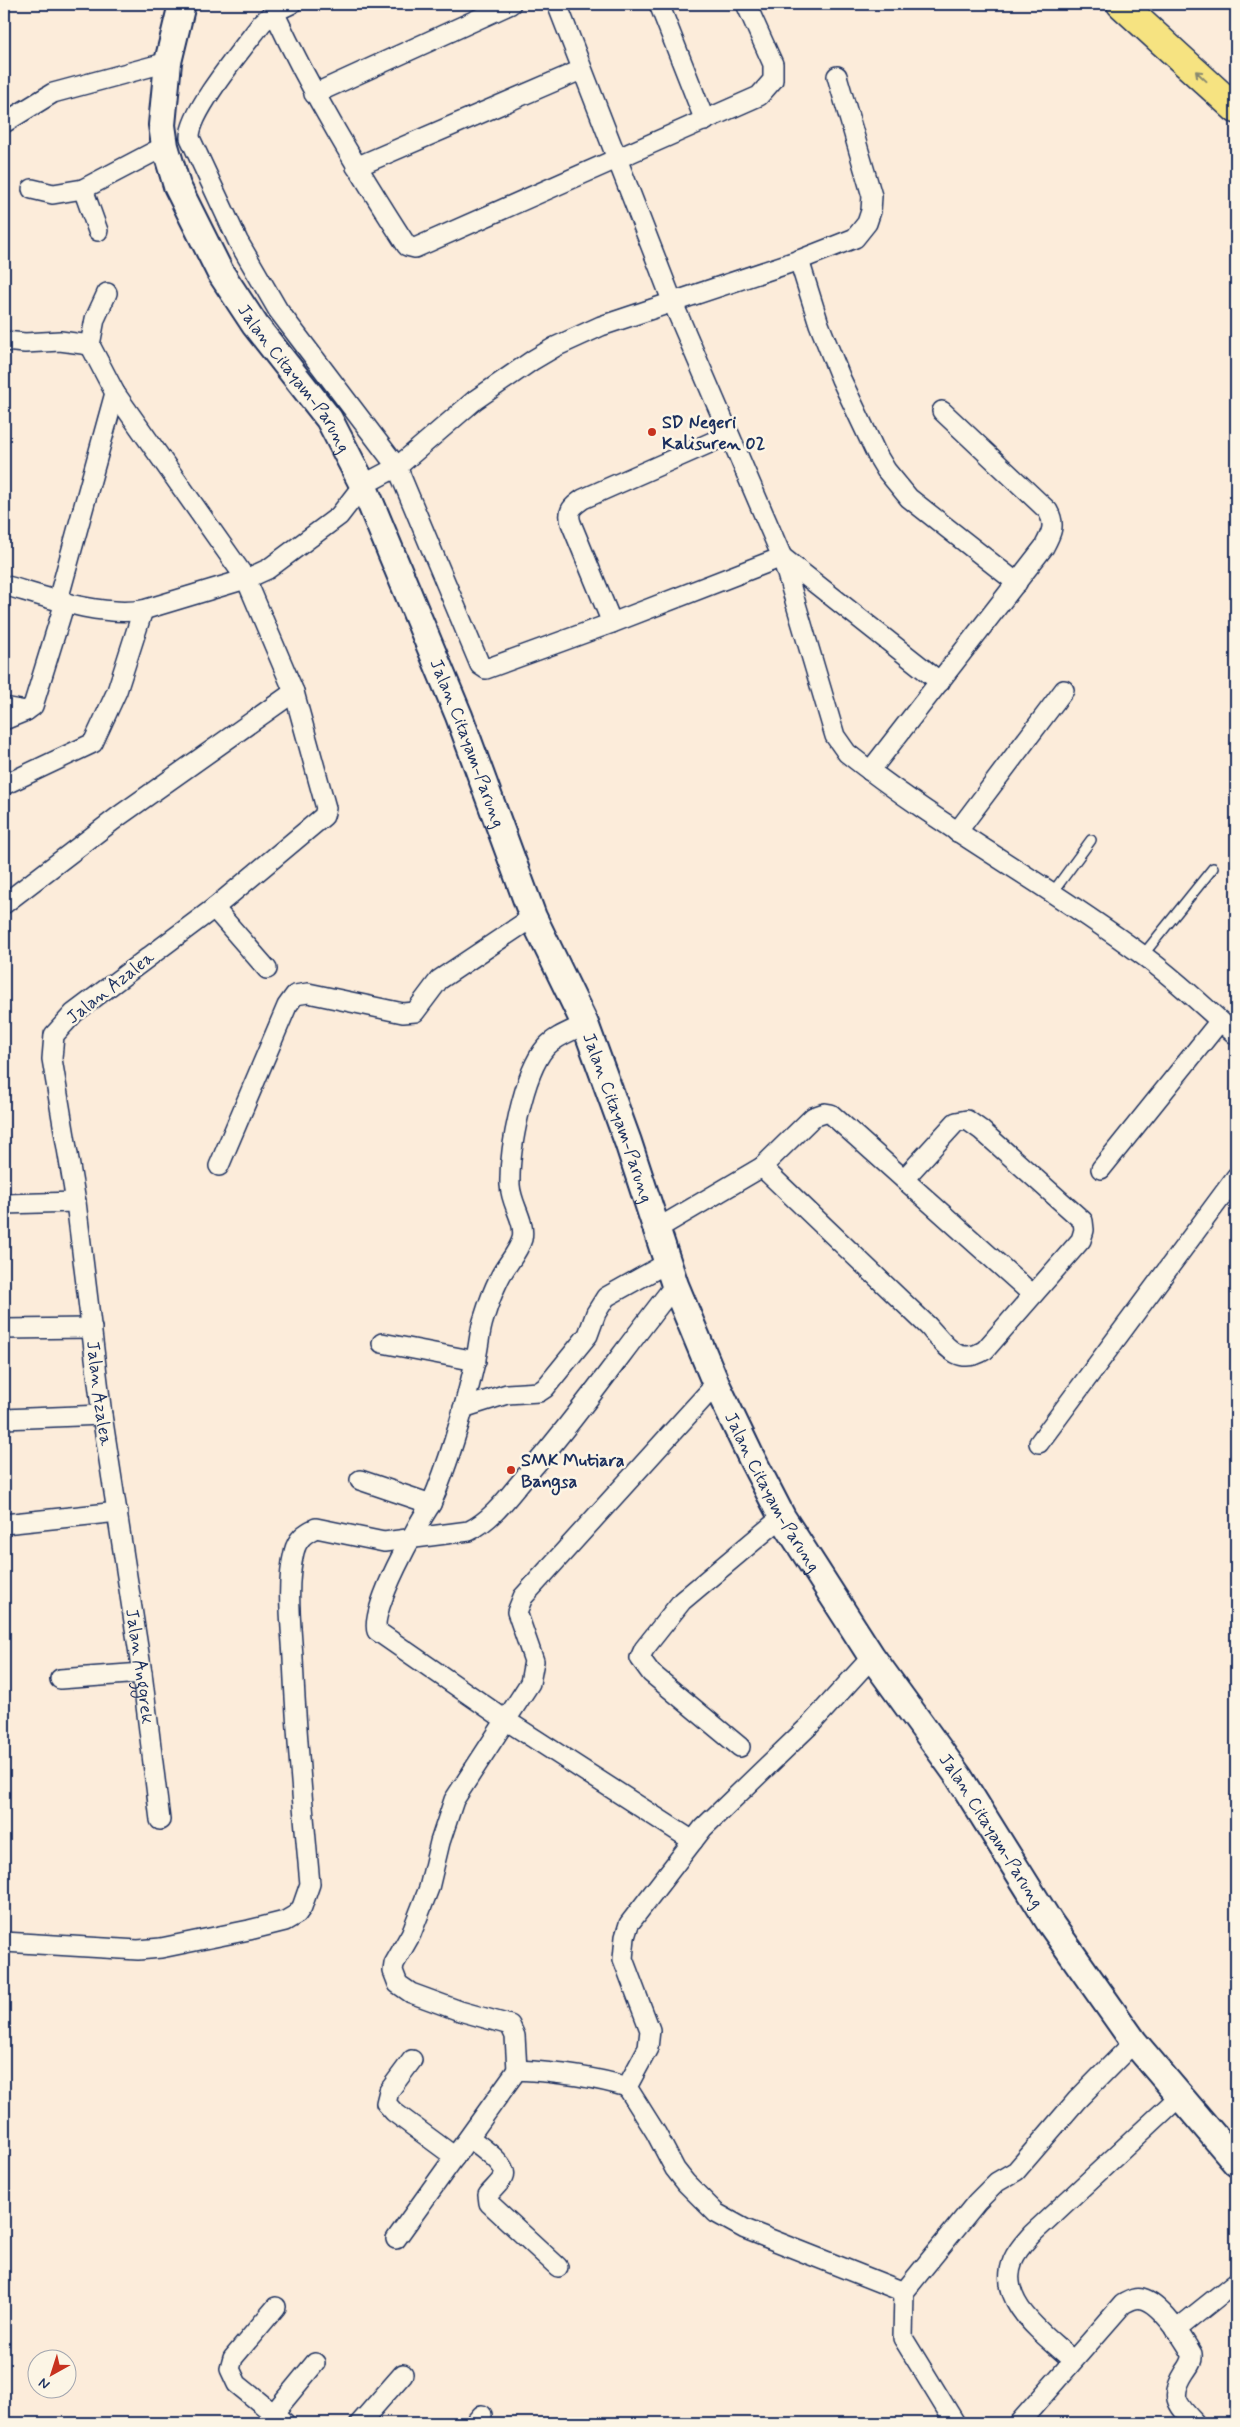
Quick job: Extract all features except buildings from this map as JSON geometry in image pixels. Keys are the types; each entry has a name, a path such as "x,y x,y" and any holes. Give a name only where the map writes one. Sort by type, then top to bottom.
{"highway":[{"path":"1121,4 1236,110"}],"main road":[{"name":"Jalan Citayam-Parung","path":"182,4 168,62 162,125 165,146 178,186 220,272 255,325 329,419 363,485 459,716 533,917 585,1024 628,1142 655,1230 671,1274 716,1384 782,1517 872,1657 959,1777 1050,1923 1134,2042 1236,2162"}],"street":[{"path":"314,94 511,4"},
{"path":"557,4 616,161 673,303 728,435 782,557 835,736 847,753 870,771 957,832 1053,892 1143,955 1236,1035"},
{"path":"659,4 705,121"},
{"path":"746,4 773,64 773,80 759,96 616,161 415,248 407,246 356,167 314,94 282,8 262,23 199,110 190,130 190,138 238,241 278,310 397,467 482,668 488,668 612,623 782,557"},
{"path":"4,123 53,93 168,62"},
{"path":"356,167 581,70"},
{"path":"4,585 61,601 128,612 143,610 246,579 268,569 307,542 339,516 363,485 397,467 476,400 533,360 601,326 799,260 855,238 868,223 872,196 837,76"},
{"path":"32,189 53,194 83,189 165,146"},
{"path":"83,189 98,231"},
{"path":"799,260 819,324 841,379 869,441 886,470 909,498 1017,583"},
{"path":"4,341 25,343 60,341 90,344 95,318 107,293"},
{"name":"Jalan Azalea","path":"90,344 115,393 246,579 294,692 326,813 214,908 91,998 54,1035 52,1059 76,1202 102,1415 118,1512"},
{"path":"4,720 26,711 32,706 115,393"},
{"path":"870,771 1017,583 1044,547 1053,528 1053,519 1048,510 942,411"},
{"path":"612,623 571,523 570,510 584,499 728,435"},
{"path":"782,557 940,682"},
{"path":"4,784 93,743 117,691 143,610"},
{"path":"957,832 1064,690"},
{"path":"4,904 119,816 294,692"},
{"path":"4,707 26,711"},
{"path":"214,908 267,970"},
{"path":"219,1166 287,1006 295,996 308,993 403,1013 415,1012 439,980 533,917"},
{"path":"1101,1169 1220,1021"},
{"path":"585,1024 555,1039 546,1048 526,1083 511,1160 510,1186 514,1207 523,1228 521,1241 498,1280 484,1319 476,1361 448,1460 432,1504 409,1539 376,1616 377,1631 507,1721 693,1841"},
{"path":"655,1230 762,1167 812,1117 824,1113 831,1114 1032,1294"},
{"path":"762,1167 954,1353 968,1357 985,1350 1081,1240 1084,1226 1078,1215 967,1120 956,1122 904,1179"},
{"path":"1039,1443 1236,1177"},
{"path":"4,1204 76,1202"},
{"path":"463,1408 507,1394 539,1392 545,1388 588,1335 596,1313 606,1297 671,1274"},
{"path":"4,1942 138,1950 161,1948 285,1921 297,1914 306,1900 310,1884 297,1750 290,1587 294,1550 304,1533 316,1528 384,1542 469,1531 480,1526 499,1507 564,1432 671,1274"},
{"path":"4,1328 92,1328"},
{"path":"382,1343 476,1361"},
{"path":"396,2239 517,2070 515,2036 510,2025 460,2011 411,1993 398,1984 393,1972 394,1964 411,1934 429,1888 440,1842 454,1800 530,1683 534,1661 517,1612 523,1597 716,1384"},
{"path":"4,1419 102,1415"},
{"path":"360,1480 432,1504"},
{"path":"4,1524 118,1512"},
{"name":"Jalan Anggrek","path":"118,1512 142,1673 160,1820"},
{"path":"740,1747 652,1673 640,1658 644,1649 682,1602 782,1517"},
{"path":"627,2088 648,2048 650,2030 623,1959 625,1937 629,1924 693,1841 716,1815 810,1725 872,1657"},
{"path":"60,1679 142,1673"},
{"path":"955,2423 903,2338 904,2292 977,2202 997,2182 1016,2171 1077,2100 1134,2042"},
{"path":"412,2060 389,2091 386,2103 394,2112 455,2157"},
{"path":"517,2070 576,2075 627,2088 656,2133 675,2169 716,2213 746,2229 904,2292"},
{"path":"1072,2360 1022,2312 1016,2302 1010,2283 1013,2260 1032,2234 1180,2096"},
{"path":"470,2138 501,2164 505,2171 488,2195 489,2203 558,2267"},
{"path":"1176,2330 1236,2282"},
{"path":"1019,2423 1072,2360 1123,2304 1131,2300 1143,2299 1150,2302 1176,2330 1190,2349 1193,2358 1180,2379 1175,2397 1178,2404 1195,2423"},
{"path":"276,2307 233,2358 230,2369 237,2384 279,2418 315,2363"},
{"path":"360,2423 403,2374"}],"lane":[{"path":"1053,892 1091,840"},
{"path":"1143,955 1213,868"}],"place":[{"name":"SD Negeri Kalisuren 02","path":"652,432"},
{"name":"SMK Mutiara Bangsa","path":"511,1470"}]}
